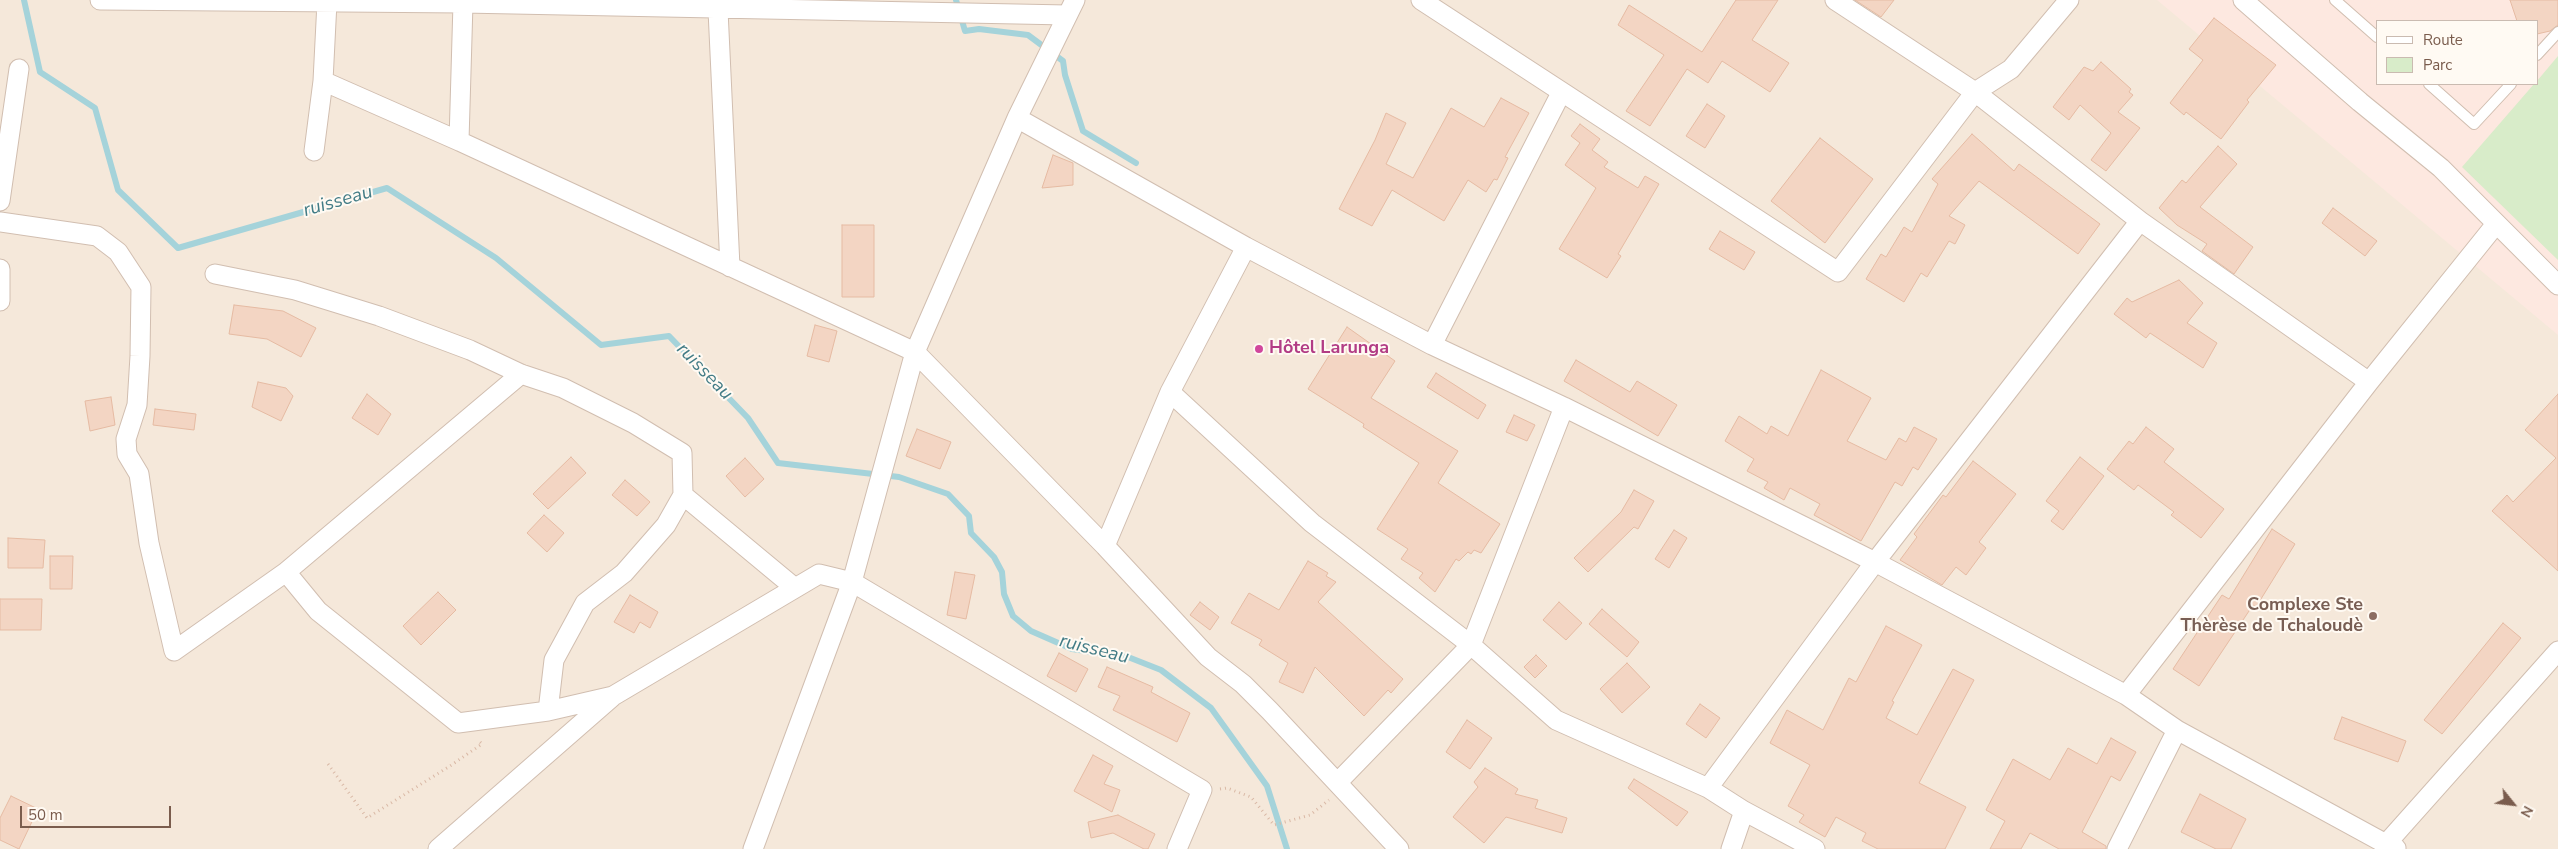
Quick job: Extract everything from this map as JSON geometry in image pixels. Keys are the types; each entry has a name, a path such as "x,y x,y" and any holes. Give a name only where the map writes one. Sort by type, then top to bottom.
{"street":[{"path":"100,0 463,3 967,14 1071,8 1017,118 915,352 852,582 753,849"},
{"path":"1421,0 1560,93 1838,272 1975,92 2011,69 2069,0"},
{"path":"1835,0 1975,92 2140,221 2369,382"},
{"path":"2243,0 2360,102 2440,168 2558,285"},
{"path":"314,151 323,81 322,1"},
{"path":"459,141 463,3"},
{"path":"718,10 730,267"},
{"path":"0,201 18,68"},
{"path":"323,81 459,141 915,352 1105,546 1208,657 1243,684 1338,782 1398,849"},
{"path":"1432,345 1560,93"},
{"path":"1017,118 1246,247 1432,345 1564,407 1875,562 2126,695 2177,730 2390,847 2558,651"},
{"path":"1708,788 1875,562 2140,221"},
{"path":"0,222 98,236 118,252 141,287 137,405 126,439 127,454 139,474 149,543 174,651 286,572 521,374"},
{"path":"2126,695 2369,382 2496,224"},
{"path":"1105,546 1170,392 1246,247"},
{"path":"0,269 0,301"},
{"path":"215,274 295,290 379,316 470,350 521,374 563,388 633,422 682,453 683,495 666,524 624,573 585,603 554,660 548,711"},
{"path":"1170,392 1312,523 1471,645 1556,720 1708,788 1744,811 1815,849"},
{"path":"1338,782 1471,645 1564,407"},
{"path":"683,495 795,588"},
{"path":"286,572 318,611 458,723 548,711 613,696"},
{"path":"438,849 613,696 819,574 852,582 1202,790 1177,849"},
{"path":"2117,849 2177,730"},
{"path":"1731,849 1744,811"}],"lane":[{"path":"2336,0 2376,36"},
{"path":"2538,55 2558,32"},
{"path":"2430,85 2474,124 2510,85"}],"path":[{"path":"328,764 367,818 482,744 458,723"},
{"path":"1202,790 1227,788 1251,797 1274,825 1280,825 1310,815 1322,808 1331,798 1338,782"}],"shaded area":[{"path":"0,0 2558,0 2558,849 0,849"},
{"path":"2157,0 2558,0 2558,335"}],"green space":[{"path":"2558,56 2558,260 2462,167 2533,85 2538,85 2538,80"}],"building":[{"path":"1736,0 1778,0 1752,40 1789,63 1770,92 1722,61 1708,83 1687,69 1650,126 1626,111 1664,55 1618,25 1629,5 1702,52"},
{"path":"1855,0 1894,0 1881,17"},
{"path":"2510,0 2558,0 2558,25 2550,31 2538,34 2538,20 2517,20"},
{"path":"2214,18 2276,65 2247,100 2249,102 2221,139 2186,112 2184,115 2170,103 2203,60 2189,49"},
{"path":"2101,62 2131,89 2129,92 2133,95 2118,112 2140,128 2106,171 2091,160 2111,133 2080,105 2069,120 2053,107 2084,67 2093,71"},
{"path":"1501,98 1529,113 1505,157 1508,158 1497,180 1494,179 1486,192 1468,180 1444,221 1392,190 1372,226 1339,209 1375,140 1386,113 1406,123 1386,164 1413,178 1451,108 1484,127"},
{"path":"1707,104 1725,116 1705,148 1686,136"},
{"path":"1580,124 1600,139 1592,150 1608,162 1604,167 1638,188 1645,176 1659,184 1618,254 1621,256 1607,278 1559,249 1596,188 1565,165 1580,143 1571,136"},
{"path":"1972,134 2014,171 2019,164 2100,224 2078,254 1979,181 1949,216 1965,225 1955,244 1949,241 1927,277 1921,273 1904,302 1866,279 1881,254 1886,257 1904,227 1912,232 1938,184 1932,179"},
{"path":"1820,138 1873,179 1825,243 1771,201"},
{"path":"2218,146 2237,164 2200,207 2253,247 2234,274 2202,251 2207,244 2177,225 2159,208 2182,180 2186,183"},
{"path":"1053,155 1073,163 1073,185 1042,188"},
{"path":"2333,208 2377,241 2365,256 2322,223"},
{"path":"842,225 874,225 874,297 842,297"},
{"path":"1720,231 1755,252 1744,270 1709,249"},
{"path":"2179,280 2203,303 2187,323 2217,343 2203,368 2150,333 2146,338 2114,314 2127,298 2132,302"},
{"path":"234,305 283,311 316,328 301,357 267,339 229,334"},
{"path":"815,325 837,331 829,362 807,356"},
{"path":"1347,327 1395,361 1371,398 1458,451 1438,483 1500,524 1481,553 1474,550 1471,554 1468,552 1459,561 1456,559 1435,592 1419,578 1423,573 1401,559 1408,549 1377,529 1419,463 1363,427 1364,424 1308,389"},
{"path":"1576,360 1630,392 1637,381 1677,405 1658,436 1564,381"},
{"path":"1821,370 1871,398 1847,441 1886,460 1899,438 1906,442 1914,427 1937,439 1918,470 1913,467 1902,486 1895,482 1861,541 1814,515 1820,504 1790,488 1784,500 1764,488 1768,482 1747,471 1754,459 1725,441 1739,416 1767,434 1771,426 1788,436"},
{"path":"1436,373 1486,405 1478,419 1427,387"},
{"path":"258,382 286,388 293,396 281,421 252,407"},
{"path":"367,394 391,414 378,435 352,418"},
{"path":"2558,394 2558,571 2492,511 2507,495 2513,502 2556,458 2525,430"},
{"path":"111,397 115,425 90,431 85,401"},
{"path":"155,409 196,414 194,430 153,425"},
{"path":"1514,415 1535,425 1527,441 1506,432"},
{"path":"2146,427 2174,449 2164,462 2224,509 2201,538 2171,515 2174,512 2138,485 2134,490 2107,469 2129,441 2133,444"},
{"path":"917,429 951,442 940,469 906,456"},
{"path":"571,457 586,473 548,509 533,494"},
{"path":"2080,457 2104,476 2063,530 2051,521 2059,511 2046,501"},
{"path":"745,458 764,479 745,497 726,476"},
{"path":"1973,461 2016,494 1979,542 1986,548 1966,575 1956,567 1942,585 1900,560 1917,537 1914,534 1943,495 1946,497"},
{"path":"625,480 650,502 637,516 612,495"},
{"path":"1634,490 1654,501 1638,529 1634,527 1588,572 1574,558 1621,512"},
{"path":"544,515 564,533 547,552 527,533"},
{"path":"2272,529 2295,544 2256,607 2253,605 2199,686 2173,669 2222,595 2229,599"},
{"path":"1674,530 1687,538 1669,568 1655,559"},
{"path":"8,538 45,540 43,568 8,568"},
{"path":"50,556 73,556 72,589 50,589"},
{"path":"1308,561 1328,573 1326,576 1336,582 1318,602 1403,679 1391,693 1388,690 1364,716 1315,667 1303,693 1279,682 1288,663 1259,645 1262,640 1231,623 1249,593 1279,610"},
{"path":"955,572 975,575 966,619 947,615"},
{"path":"438,592 456,610 421,645 403,626"},
{"path":"630,595 658,612 650,628 640,622 634,633 614,622"},
{"path":"0,599 42,599 41,630 0,630"},
{"path":"1200,602 1219,617 1210,630 1190,615"},
{"path":"1559,602 1582,623 1566,640 1543,620"},
{"path":"1602,609 1639,642 1627,657 1589,624"},
{"path":"2503,623 2521,638 2442,734 2424,720"},
{"path":"1886,626 1922,645 1892,701 1894,702 1886,718 1917,735 1953,669 1974,680 1919,783 1966,807 1945,849 1878,849 1862,841 1866,833 1836,817 1825,837 1799,822 1804,815 1788,806 1810,765 1770,743 1787,710 1823,730 1849,678 1856,682"},
{"path":"1059,653 1088,669 1076,692 1047,676"},
{"path":"1536,655 1547,666 1535,678 1524,667"},
{"path":"1627,663 1650,687 1622,713 1600,689"},
{"path":"1107,667 1153,687 1151,692 1190,713 1177,742 1113,710 1120,696 1098,687"},
{"path":"1700,704 1720,718 1706,738 1686,724"},
{"path":"2342,717 2406,741 2398,762 2334,739"},
{"path":"1467,720 1492,738 1470,769 1446,752"},
{"path":"2111,738 2136,752 2120,781 2111,776 2082,832 2106,846 2106,849 2059,849 2030,833 2021,849 1990,849 2005,821 1986,810 2013,759 2050,780 2068,748 2097,764"},
{"path":"1093,755 1113,766 1104,784 1120,790 1112,812 1074,791"},
{"path":"1485,768 1518,789 1515,794 1538,800 1535,808 1567,818 1562,833 1506,817 1484,843 1453,817 1478,787 1474,782"},
{"path":"1634,779 1688,812 1677,826 1628,788"},
{"path":"2200,794 2246,819 2231,849 2216,849 2181,832"},
{"path":"11,796 38,809 19,849 0,840 0,818"},
{"path":"1118,815 1155,834 1148,849 1144,849 1113,833 1091,838 1088,822"}],"waterway":[{"name":"ruisseau","path":"24,0 40,72 95,108 118,190 178,248 387,188 496,258 601,345 669,336 748,418 778,463 899,477 948,494 969,516 971,533 994,557 1002,572 1004,594 1013,616 1031,631 1072,649 1128,657 1161,670 1211,708 1267,786 1287,849"},
{"name":"ruisseau","path":"956,0 965,31 979,29 1028,35 1063,61 1065,75 1083,131 1136,163"}],"place":[{"name":"Hôtel Larunga","path":"1259,349"},
{"name":"Complexe Ste Thèrèse de Tchaloudè","path":"2373,616"}]}
